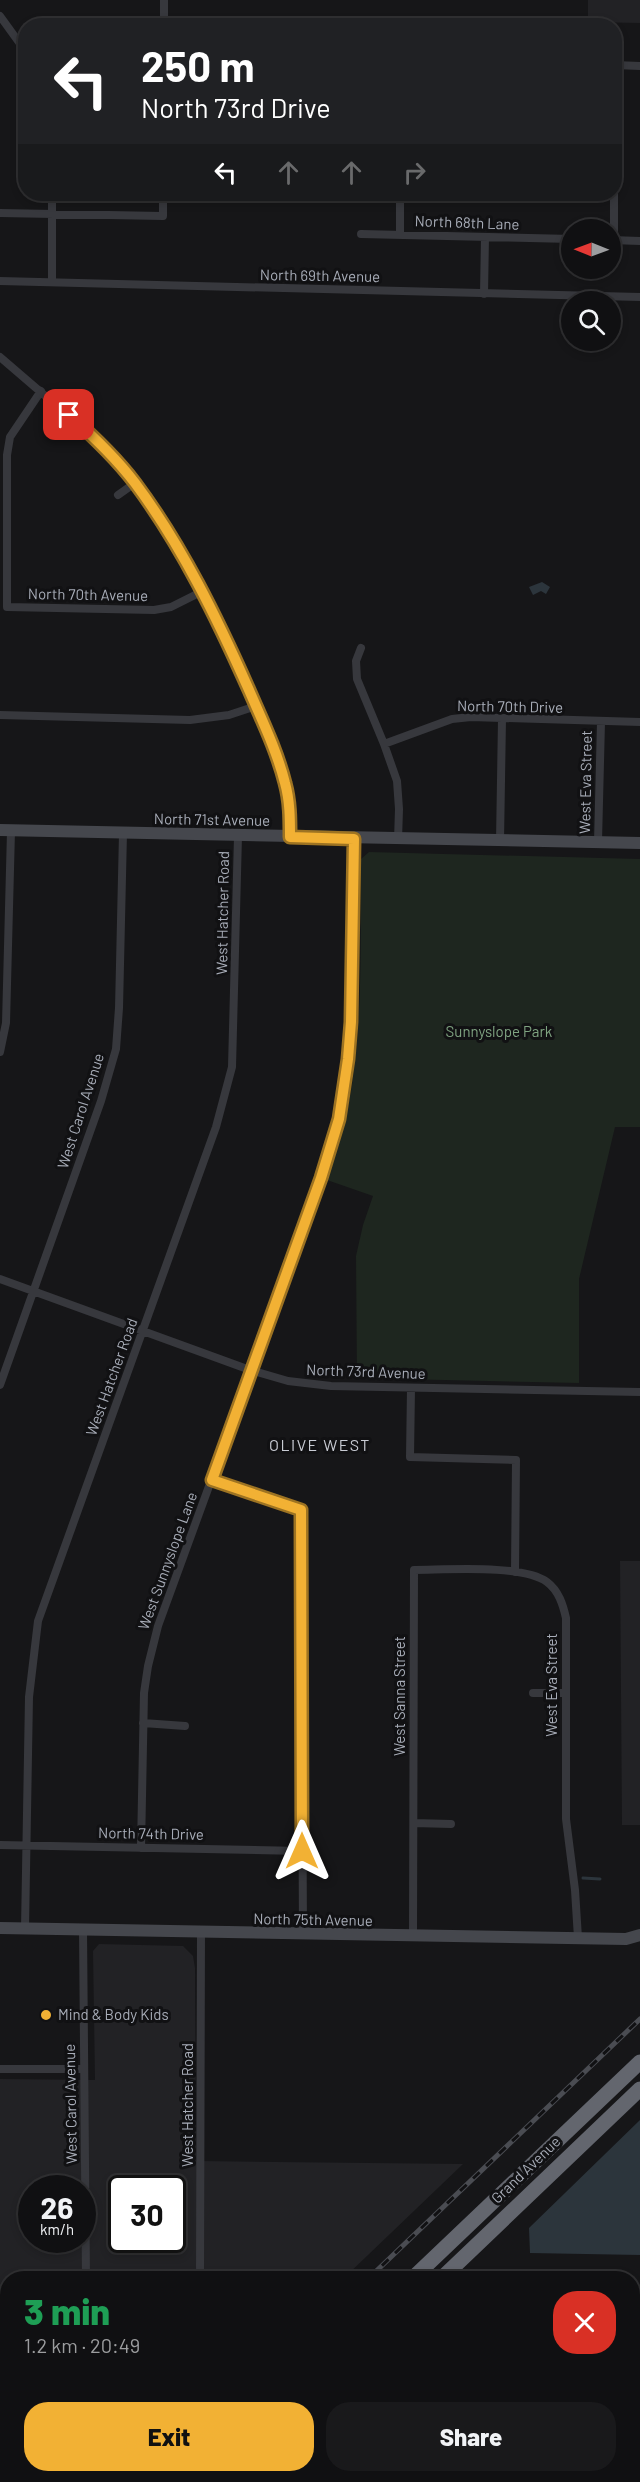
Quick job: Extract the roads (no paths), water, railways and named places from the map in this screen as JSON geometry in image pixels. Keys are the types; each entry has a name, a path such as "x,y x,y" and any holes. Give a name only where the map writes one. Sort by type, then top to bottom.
{"highway":[{"name":"Grand Avenue","path":"420,2271 640,2062"},
{"name":"Grand Avenue","path":"449,2271 640,2090"}],"main road":[{"name":"North 71st Avenue","path":"5,830 398,840 640,843"},
{"name":"North 75th Avenue","path":"0,1928 626,1939 640,1935"},
{"name":"North 75th Avenue","path":"626,1939 640,1945"}],"street":[{"path":"164,0 164,18"},
{"path":"0,16 18,41"},
{"path":"622,65 640,66"},
{"path":"52,201 52,282"},
{"path":"0,213 163,216 163,201"},
{"path":"400,201 400,235"},
{"path":"613,219 614,201"},
{"name":"North 68th Lane","path":"361,234 561,239"},
{"path":"484,294 485,237"},
{"path":"621,240 640,241"},
{"name":"North 69th Avenue","path":"0,281 640,297"},
{"path":"0,357 100,443 135,483 171,537 228,642 256,706 286,784 290,837"},
{"name":"North 70th Avenue","path":"41,391 10,437 7,455 7,607 154,610 171,607 201,592"},
{"path":"118,495 135,483"},
{"path":"361,648 356,661 357,679 384,744 399,794 398,840"},
{"path":"0,715 190,720 229,715 256,706"},
{"name":"North 70th Drive","path":"384,744 452,718 640,722"},
{"path":"500,842 502,718"},
{"name":"West Eva Street","path":"598,842 601,722"},
{"path":"0,1052 6,1023 5,830"},
{"name":"West Carol Avenue","path":"0,1385 101,1101 116,1049 123,833"},
{"name":"West Hatcher Road","path":"25,1929 29,1697 38,1621 216,1127 232,1067 238,836"},
{"name":"West Sunnyslope Lane","path":"141,1848 143,1723 148,1666 158,1626 305,1222 339,1119 351,1022 354,839"},
{"name":"North 73rd Avenue","path":"0,1279 143,1329 250,1370 307,1384 640,1392"},
{"path":"411,1388 410,1458 516,1460 515,1572"},
{"path":"212,1480 301,1510 303,1935"},
{"name":"West Eva Street","path":"414,1570 515,1572 533,1575 548,1582 562,1604 566,1618 566,1819 575,1890 578,1938"},
{"name":"West Sanna Street","path":"413,1936 414,1570"},
{"path":"533,1693 566,1693"},
{"path":"143,1723 185,1726"},
{"path":"414,1823 451,1824"},
{"name":"North 74th Drive","path":"0,1845 302,1851"},
{"name":"West Carol Avenue","path":"83,1929 86,2271"},
{"name":"West Hatcher Road","path":"200,2271 201,1932"},
{"path":"0,2069 84,2069"}],"waterway":[{"path":"583,1878 600,1879"}],"railway":[{"path":"376,2271 640,2019"}],"place":[{"name":"Mind & Body Kids","path":"46,2015"}],"district":[{"name":"OLIVE WEST","path":"320,1445"}],"park label":[{"name":"Sunnyslope Park","path":"499,1032"}]}
